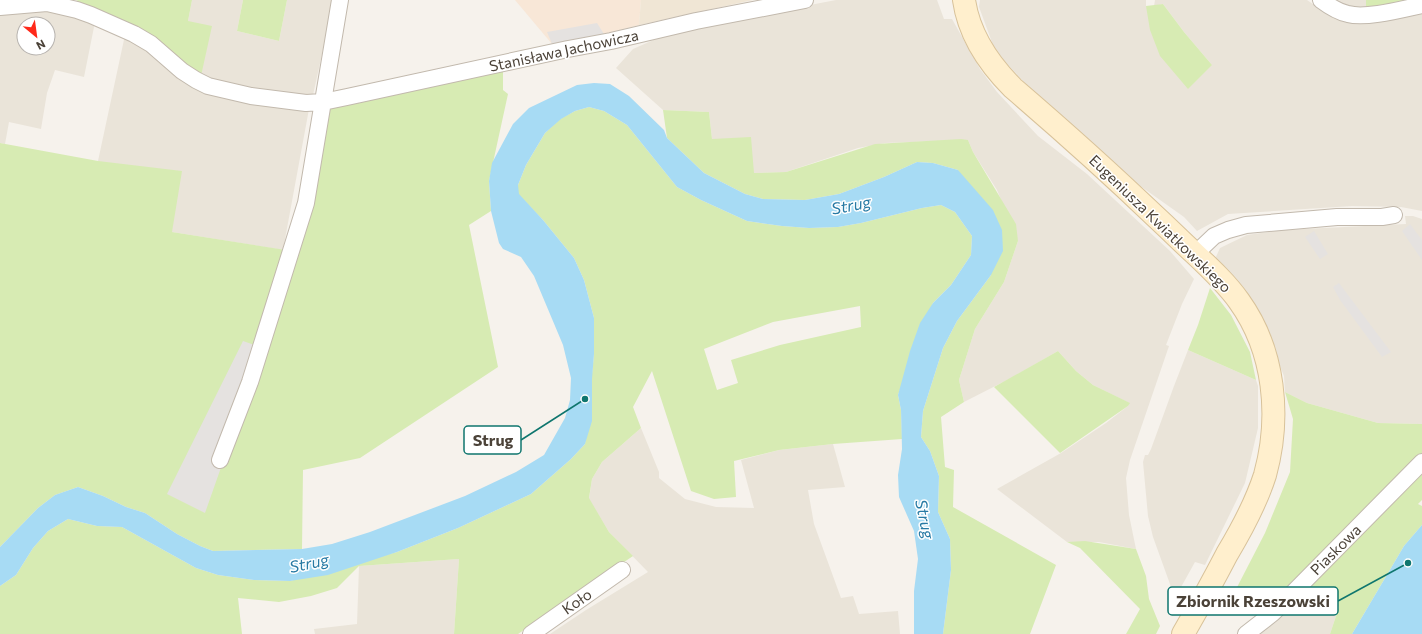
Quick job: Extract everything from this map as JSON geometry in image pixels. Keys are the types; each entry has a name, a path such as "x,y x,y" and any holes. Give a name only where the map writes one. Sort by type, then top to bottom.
{"street":[{"path":"220,460 250,382 306,203 340,0"},
{"name":"Stanisława Jachowicza","path":"0,7 47,3 77,10 134,34 151,44 191,77 208,86 251,96 306,103 323,102 611,41 696,21 805,0"},
{"name":"Eugeniusza Kwiatkowskiego","path":"964,0 970,24 978,44 1000,74 1138,199 1210,268 1239,301 1261,342 1271,380 1274,429 1270,454 1258,494 1244,525 1183,634"},
{"path":"1321,0 1349,15 1374,15 1422,5"},
{"path":"1195,254 1214,236 1246,225 1394,215"},
{"name":"Piaskowa","path":"1246,634 1272,613 1422,462"},
{"name":"Koło","path":"531,634 622,570"}],"shaded area":[{"path":"192,0 243,0 237,31 279,41 287,0 334,0 313,95 268,93 224,85 201,76 188,21"},
{"path":"515,0 641,0 639,25 604,34 552,44"},
{"path":"641,0 753,0 639,25"},
{"path":"836,0 937,0 944,19 952,19 980,69 997,92 1038,136 1087,174 1170,251 1194,279 1182,304 1166,345 1169,346 1130,460 1126,478 1129,515 1136,549 1099,542 1067,542 997,489 1061,453 1106,423 1128,406 1129,403 1093,385 1076,371 1058,351 1013,377 964,402 959,380 975,329 1004,282 1018,241 997,190 973,152 968,140 885,143 858,148 786,172 753,173 712,139 709,112 663,110 616,68 633,49 674,31"},
{"path":"980,0 1146,0 1146,6 1212,65 1163,4 1154,6 1155,0 1307,0 1320,9 1422,11 1422,211 1401,207 1352,206 1228,214 1197,231 1184,217 1129,178 1031,89 1006,63 993,45 979,7"},
{"path":"1328,0 1366,0 1366,11 1347,8"},
{"path":"17,10 78,14 95,22 84,77 55,70 47,93 41,129 9,122 5,144 0,143 0,12"},
{"path":"597,23 604,34 552,44 547,32"},
{"path":"125,35 201,88 309,109 283,250 172,232 98,161"},
{"path":"1405,216 1413,216 1422,219 1422,424 1378,423 1307,403 1285,392 1284,376 1258,310 1241,285 1215,259 1220,248 1247,235 1283,230 1406,224"},
{"path":"1410,224 1422,240 1422,260 1402,231"},
{"path":"1314,231 1328,254 1320,259 1305,237"},
{"path":"1339,283 1391,352 1382,357 1340,300 1333,287"},
{"path":"243,341 263,348 205,513 167,494"},
{"path":"1188,350 1256,380 1258,386 1258,428 1245,483 1205,565 1195,562 1175,598 1153,537 1148,516 1143,462 1145,455 1148,455 1151,449"},
{"path":"641,428 659,472 659,478 685,499 716,507 754,508 741,460 779,450 833,444 845,487 808,490 814,524 841,598 853,596 859,614 898,611 900,634 550,634 648,572 609,532 589,499 592,479 602,462"},
{"path":"459,559 454,634 315,634 314,629 357,624 359,566"},
{"path":"1298,592 1339,607 1330,634 1254,634"}],"green space":[{"path":"78,0 192,0 188,21 212,26 201,76 74,2"},
{"path":"243,0 287,0 279,41 237,31"},
{"path":"1366,0 1422,0 1366,11"},
{"path":"1163,4 1212,65 1188,89 1160,56 1150,30 1146,6"},
{"path":"503,69 503,90 508,94 489,181 491,211 469,225 498,367 360,458 303,470 302,549 213,551 177,534 145,513 126,507 103,496 78,487 55,495 38,508 0,547 0,143 98,161 182,171 172,232 292,251 326,106"},
{"path":"589,107 604,111 627,125 677,187 701,200 747,221 809,228 838,227 941,205 955,212 972,236 971,255 951,285 933,303 898,395 901,410 902,439 779,450 734,461 736,497 714,499 691,491 652,371 633,407 641,428 602,462 592,479 589,498 609,532 633,556 518,634 454,634 459,559 359,566 337,588 311,596 279,602 238,598 242,634 0,634 0,586 16,575 33,548 48,531 68,519 97,526 122,527 196,568 218,575 254,580 290,581 397,552 458,528 531,494 571,459 585,444 594,354 594,318 584,280 574,258 543,220 518,194 518,185 526,165 545,133 560,119 575,111","holes":["860,306 861,327 780,345 731,360 738,383 717,390 704,349 773,322"]},
{"path":"663,110 709,112 712,139 751,137 754,173 786,172 875,144 961,139 968,140 973,152 1016,224 1018,241 1004,282 975,329 959,380 964,402 941,417 945,467 954,470 953,507 1056,565 1030,634 943,634 951,570 950,539 938,512 939,476 930,451 921,437 923,411 943,348 957,321 991,275 958,170 933,163 917,162 884,177 839,194 805,200 763,199 745,194 704,173 667,138"},
{"path":"1210,288 1231,315 1250,352 1256,380 1188,350"},
{"path":"1058,351 1076,371 1093,385 1130,403 1128,406 1060,453 994,387"},
{"path":"1285,392 1307,403 1378,423 1422,424 1422,457 1274,609 1233,595 1265,533 1290,472 1293,419"},
{"path":"1422,469 1422,500 1418,504 1422,506 1422,525 1404,546 1352,634 1330,634 1339,607 1298,592"},
{"path":"1085,541 1136,549 1146,576 1149,599 1160,626 1156,634 1126,634 1140,609 1080,548 1067,542"}],"water":[{"path":"594,83 610,84 629,96 664,130 667,138 704,173 745,194 763,199 805,200 839,194 884,177 917,162 933,163 958,170 993,210 1002,230 1003,251 991,275 957,321 943,348 923,411 921,437 930,451 939,476 938,512 950,539 951,570 943,634 914,634 914,591 918,559 914,531 899,497 898,475 902,449 901,410 898,395 910,351 920,323 933,303 951,285 971,255 972,236 955,212 941,205 838,227 809,228 747,221 701,200 677,187 627,125 604,111 589,107 575,111 561,119 545,133 526,165 518,185 519,194 543,220 574,258 584,280 594,318 592,421 585,444 571,459 531,494 458,528 397,552 328,575 290,581 254,580 218,575 196,568 122,527 97,526 68,519 48,531 33,548 16,575 0,586 0,547 38,508 55,495 78,487 103,496 126,507 145,513 177,534 213,551 302,549 332,544 370,532 465,496 516,472 544,455 565,418 570,400 571,378 563,345 534,276 521,257 503,249 499,243 491,211 489,181 492,163 513,124 529,108 577,85"},
{"path":"1422,525 1422,634 1352,634 1404,546"}],"place":[{"name":"Strug","path":"585,399"},
{"name":"Zbiornik Rzeszowski","path":"1408,563"}]}
